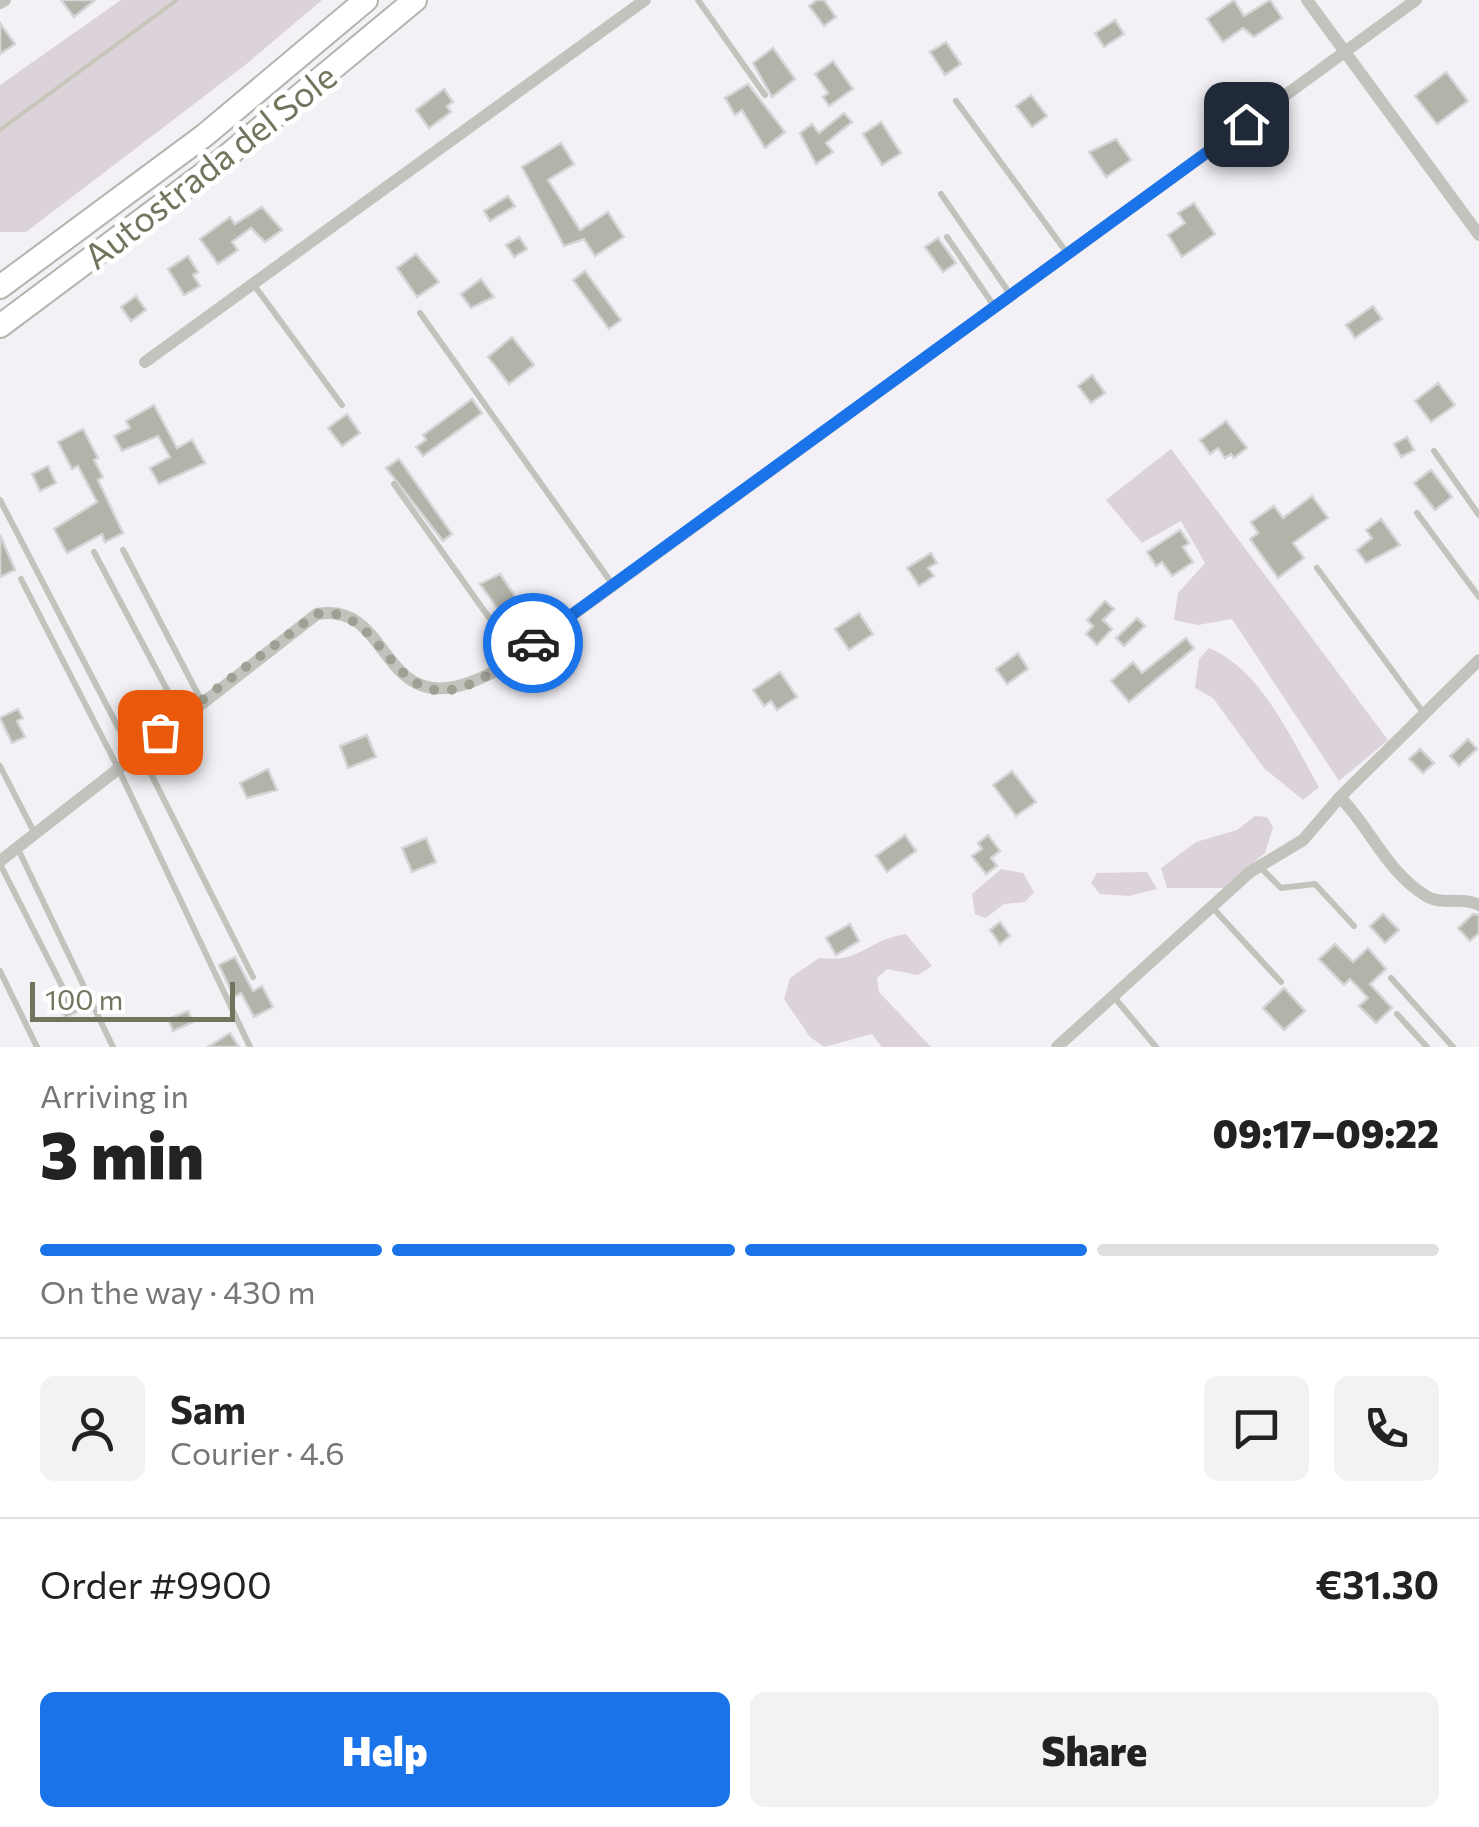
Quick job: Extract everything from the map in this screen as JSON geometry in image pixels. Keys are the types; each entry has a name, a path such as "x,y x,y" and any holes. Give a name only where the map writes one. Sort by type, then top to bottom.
{"highway":[{"name":"Autostrada del Sole","path":"0,287 205,136 366,0"},
{"name":"Autostrada del Sole","path":"0,326 222,161 415,0"}],"street":[{"path":"145,362 645,0"},
{"path":"1307,0 1479,235"},
{"path":"0,862 302,621 324,612 354,618 399,671 431,689 462,687 516,656 1416,0"},
{"path":"1057,1047 1259,866 1303,840 1340,797 1479,660"},
{"path":"1340,797 1358,816 1374,846 1422,894 1433,900 1479,904"}],"lane":[{"path":"698,0 765,95"},
{"path":"956,102 1067,253"},
{"path":"941,194 1010,294"},
{"path":"946,238 994,306"},
{"path":"0,271 36,261"},
{"path":"252,283 342,405"},
{"path":"420,313 614,586"},
{"path":"1434,450 1479,514"},
{"path":"394,484 516,656"},
{"path":"0,500 253,977"},
{"path":"1417,512 1479,597"},
{"path":"123,550 201,700"},
{"path":"94,552 180,716"},
{"path":"1316,568 1425,714"},
{"path":"21,579 117,766 250,1047"},
{"path":"0,766 34,833"},
{"path":"17,848 114,1047"},
{"path":"0,862 62,986"},
{"path":"1259,866 1280,888 1316,884 1354,926"},
{"path":"1212,907 1281,982"},
{"path":"0,972 37,1047"},
{"path":"1391,978 1453,1047"},
{"path":"1113,996 1156,1047"},
{"path":"1397,1014 1427,1047"}],"shaded area":[{"path":"121,0 322,0 244,66 26,232 0,232 0,85"},
{"path":"1171,449 1388,740 1339,781 1232,619 1198,625 1174,620 1178,593 1205,563 1181,521 1142,543 1106,500"},
{"path":"1209,648 1245,673 1274,708 1319,787 1303,800 1264,768 1213,698 1195,688 1199,659"},
{"path":"1255,816 1267,817 1273,827 1265,853 1224,888 1167,888 1161,868 1196,842 1237,830"},
{"path":"1001,869 1023,873 1034,892 1025,902 1004,904 986,918 975,914 972,894"},
{"path":"1147,872 1157,889 1129,896 1100,894 1091,883 1097,873"},
{"path":"906,934 932,966 918,975 887,969 877,978 879,992 931,1047 882,1047 872,1034 824,1047 810,1037 784,999 790,978 819,958 845,957"}],"building":[{"path":"61,0 95,0 74,17"},
{"path":"824,0 836,17 824,26 809,6"},
{"path":"1234,0 1244,16 1270,0 1282,18 1254,37 1243,28 1223,42 1207,19"},
{"path":"1115,20 1124,34 1104,47 1095,33"},
{"path":"0,23 15,44 0,54"},
{"path":"946,42 961,64 945,75 930,52"},
{"path":"773,48 795,79 772,97 753,63"},
{"path":"833,61 853,89 829,106 823,97 828,93 815,74"},
{"path":"1446,72 1468,101 1437,124 1415,96"},
{"path":"748,84 785,132 765,148 742,110 735,115 725,98"},
{"path":"444,89 453,102 447,106 451,112 429,128 416,110"},
{"path":"1031,95 1047,116 1032,127 1016,106"},
{"path":"844,113 852,122 826,143 833,152 816,164 800,133 812,124 819,133"},
{"path":"881,122 901,153 882,165 863,134"},
{"path":"1116,139 1131,160 1106,177 1089,152"},
{"path":"561,143 574,164 548,180 580,230 608,212 624,237 595,256 584,239 564,246 522,167"},
{"path":"508,196 515,206 490,221 484,211"},
{"path":"1194,203 1215,234 1182,257 1168,235 1185,223 1178,213"},
{"path":"262,207 282,230 265,242 251,228 232,242 238,250 218,264 200,239 230,217 235,224"},
{"path":"519,237 527,249 514,257 506,245"},
{"path":"938,238 956,263 943,272 925,247"},
{"path":"416,254 439,282 417,297 397,268"},
{"path":"188,256 198,272 193,275 200,286 184,295 168,269"},
{"path":"585,271 621,320 609,329 573,280"},
{"path":"481,279 494,297 471,308 461,294"},
{"path":"136,296 146,310 131,321 121,307"},
{"path":"1373,306 1382,319 1355,338 1346,325"},
{"path":"512,337 534,365 509,384 488,357"},
{"path":"1092,375 1105,393 1091,403 1078,386"},
{"path":"1438,383 1455,405 1431,422 1415,401"},
{"path":"472,399 482,413 423,456 416,447 426,440 423,435"},
{"path":"154,405 177,448 192,440 205,463 159,484 150,468 170,457 158,436 122,451 114,436 130,428 126,421"},
{"path":"347,414 360,433 342,446 328,428"},
{"path":"1226,421 1247,448 1234,458 1231,454 1225,458 1218,448 1210,454 1200,440"},
{"path":"83,429 98,458 94,460 103,477 98,480 123,533 105,542 102,534 67,553 54,529 97,502 78,466 72,469 58,442"},
{"path":"1407,437 1414,450 1401,457 1394,444"},
{"path":"399,459 452,534 443,541 386,468"},
{"path":"48,466 56,483 40,491 32,474"},
{"path":"1431,470 1452,497 1435,510 1414,483"},
{"path":"1312,496 1328,518 1293,543 1304,558 1278,578 1250,539 1258,533 1251,522 1274,506 1283,518"},
{"path":"1381,519 1400,545 1366,563 1357,550 1372,538 1366,530"},
{"path":"1180,530 1189,543 1183,547 1193,562 1172,576 1162,562 1156,566 1147,552"},
{"path":"0,535 15,570 0,577"},
{"path":"931,553 937,563 928,568 934,576 919,586 907,568"},
{"path":"500,574 521,605 517,608 527,622 514,632 480,584"},
{"path":"1105,601 1114,609 1103,620 1112,629 1097,645 1086,634 1093,626 1087,620"},
{"path":"859,613 873,634 849,650 835,629"},
{"path":"1137,618 1145,626 1124,646 1116,638"},
{"path":"1186,638 1194,648 1129,702 1111,681 1133,662 1142,673"},
{"path":"1018,653 1028,669 1007,684 996,669"},
{"path":"780,672 797,697 777,710 771,701 764,706 753,690"},
{"path":"18,709 23,718 17,721 25,737 12,743 0,718"},
{"path":"367,735 376,757 348,768 340,746"},
{"path":"1468,739 1477,749 1459,766 1450,756"},
{"path":"1420,749 1434,763 1423,773 1409,759"},
{"path":"268,769 277,790 247,798 240,783"},
{"path":"1012,771 1036,802 1016,816 993,785"},
{"path":"905,835 916,851 887,872 876,856"},
{"path":"988,835 1000,851 991,858 997,866 986,874 972,856 982,849 978,843"},
{"path":"426,838 436,862 412,872 402,848"},
{"path":"1383,914 1399,930 1385,943 1370,926"},
{"path":"1473,914 1479,915 1479,933 1470,941 1458,928"},
{"path":"1000,922 1010,936 1000,944 990,930"},
{"path":"850,924 859,941 836,955 826,938"},
{"path":"1335,944 1353,962 1368,948 1386,969 1370,984 1392,1008 1376,1023 1359,1006 1368,998 1350,979 1344,985 1319,959"},
{"path":"235,957 253,991 262,986 273,1007 254,1017 241,993 234,997 219,965"},
{"path":"1284,988 1305,1011 1284,1030 1263,1008"},
{"path":"69,990 79,1011 65,1018 55,997"},
{"path":"188,1011 193,1022 173,1031 168,1019"},
{"path":"230,1033 239,1047 208,1047"}],"waterway":[{"path":"0,130 177,0"}],"way so far":[{"path":"160,732 316,614 332,612 354,618 399,671 424,687 438,690 474,682 533,643"}],"route":[{"path":"533,643 1246,124"}]}
